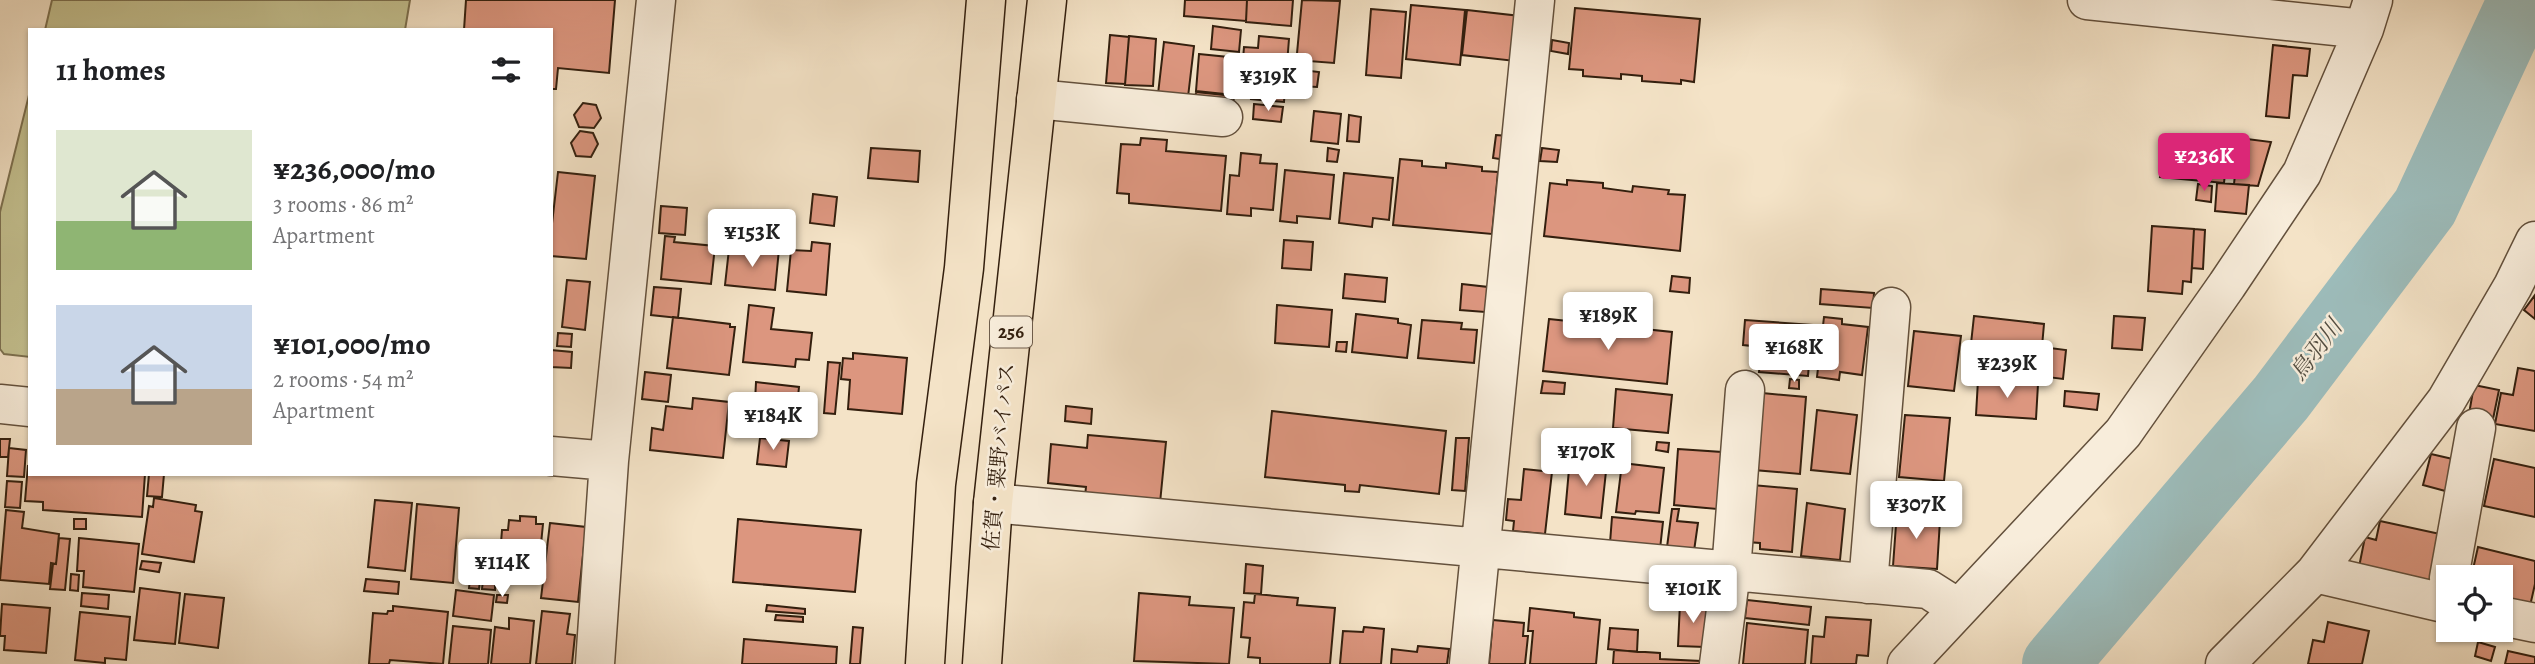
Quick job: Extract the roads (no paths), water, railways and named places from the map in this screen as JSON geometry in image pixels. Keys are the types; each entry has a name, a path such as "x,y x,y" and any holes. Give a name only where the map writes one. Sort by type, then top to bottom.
{"highway":[{"path":"925,664 936,484 964,268 986,0"},
{"name":"佐賀・粟野バイパス","path":"982,664 993,503 1046,0"}],"street":[{"path":"595,664 609,461 656,0"},
{"path":"1469,664 1535,0"},
{"path":"1907,664 2123,433 2302,173 2368,15 2087,0"},
{"path":"1035,99 1223,117"},
{"path":"2225,664 2315,573 2446,401 2513,286 2535,241"},
{"path":"1868,584 1891,307"},
{"path":"1719,664 1731,571 1745,390"},
{"path":"0,404 28,407"},
{"path":"2453,565 2476,428"},
{"path":"553,456 609,461"},
{"path":"993,503 1928,589 1958,608"},
{"path":"2315,573 2436,590"},
{"path":"2513,619 2535,624"}],"waterway":[{"name":"鳥羽川","path":"2055,664 2281,398 2425,207 2521,0"}]}
